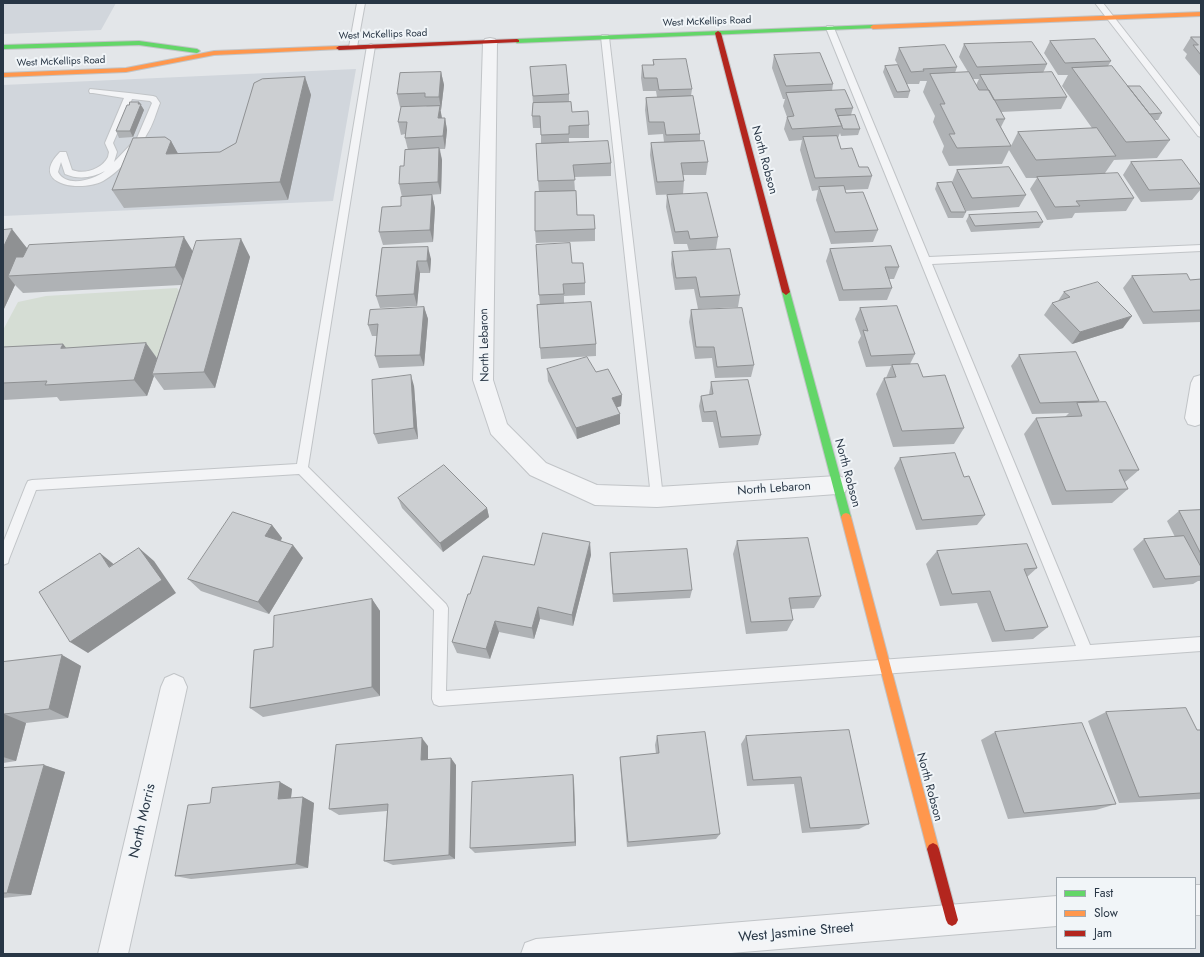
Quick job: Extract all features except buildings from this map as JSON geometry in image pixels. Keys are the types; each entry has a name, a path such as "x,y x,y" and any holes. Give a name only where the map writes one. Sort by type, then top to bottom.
{"main road":[{"name":"West McKellips Road","path":"3,75 126,70 214,53 1201,14"},
{"name":"North Robson","path":"718,33 952,920"},
{"name":"West McKellips Road","path":"3,47 139,43 214,53"}],"street":[{"name":"North Lebaron","path":"490,42 483,380 498,428 538,469 595,494 657,497 837,485"},
{"path":"1195,418 1201,384"},
{"name":"North Morris","path":"113,954 174,687"},
{"name":"West Jasmine Street","path":"536,954 1056,911"}],"lane":[{"path":"353,47 361,3"},
{"path":"1099,3 1201,134"},
{"path":"830,28 1086,652"},
{"path":"605,37 657,497"},
{"path":"302,469 371,46"},
{"path":"93,91 129,95 153,99 156,103 140,139 110,171 100,180 84,184 69,184 60,180 54,173 55,164 63,154 68,172 77,175 91,174 105,167 112,159 113,152 110,143 129,95"},
{"path":"926,261 1201,248"},
{"path":"3,559 32,485 302,469 441,608 439,699 1201,644"}],"shaded area":[{"path":"3,3 116,3 101,30 3,34"},
{"path":"356,69 333,201 3,216 3,85"},
{"path":"177,288 182,295 166,357 3,362 3,330 18,302 46,296"}],"traffic: fast":[{"path":"517,41 873,27"},
{"path":"3,47 139,43 197,51"},
{"path":"786,292 846,517"}],"traffic: slow":[{"path":"873,27 1201,14"},
{"path":"3,75 126,70 214,53 339,48"},
{"path":"846,517 933,849"}],"traffic: jam":[{"path":"718,33 786,292"},
{"path":"339,48 517,41"},
{"path":"933,849 952,920"}]}
